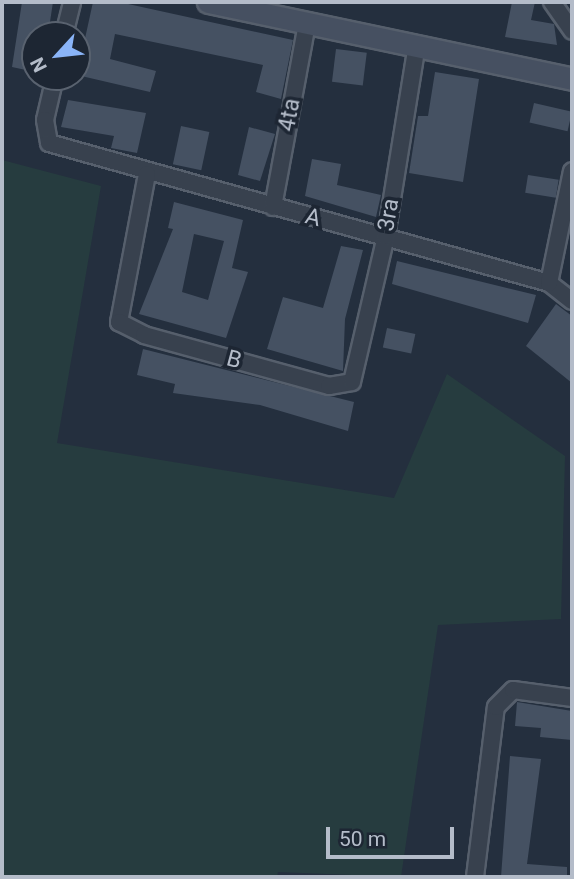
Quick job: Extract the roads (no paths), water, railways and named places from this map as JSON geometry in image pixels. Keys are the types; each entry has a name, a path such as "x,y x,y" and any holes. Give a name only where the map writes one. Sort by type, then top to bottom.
{"main road":[{"path":"208,2 572,79"}],"street":[{"path":"67,21 72,2"},
{"path":"552,2 572,31"},
{"name":"4ta","path":"273,207 307,23"},
{"name":"3ra","path":"352,382 386,236 417,45"},
{"name":"A","path":"52,91 45,120 49,143 148,174 386,236 549,283 572,301"},
{"path":"549,283 572,171"},
{"name":"B","path":"148,174 119,322 144,335 329,386 352,382"},
{"path":"475,877 496,706 513,690 572,698"}]}
